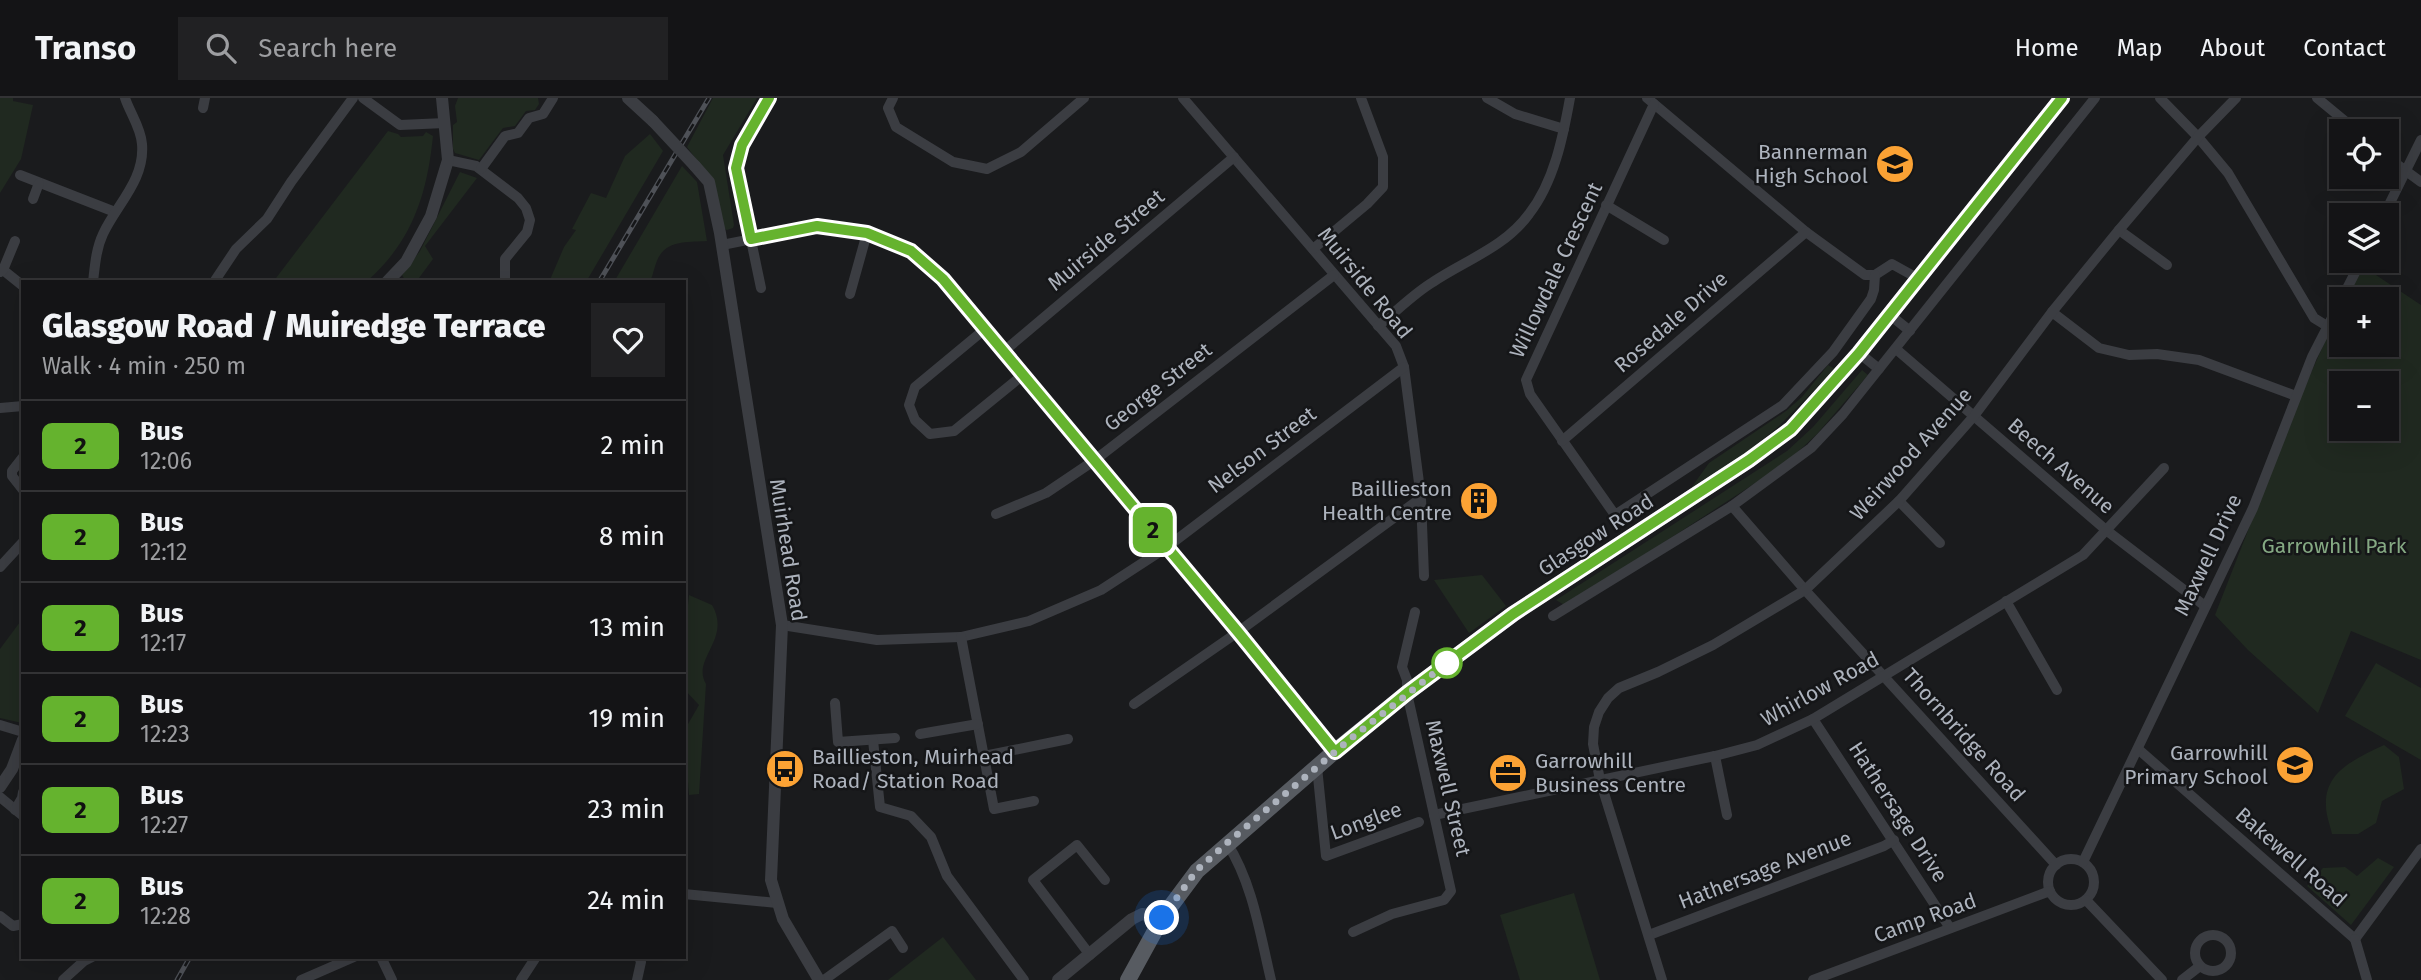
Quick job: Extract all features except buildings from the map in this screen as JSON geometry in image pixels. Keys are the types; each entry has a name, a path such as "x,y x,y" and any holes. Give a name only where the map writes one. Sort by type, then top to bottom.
{"main road":[{"name":"Glasgow Road","path":"1128,980 1162,918 1197,870 1317,766 1407,693 1531,602 1769,447 1808,411 1890,315 2062,98"}],"street":[{"path":"93,280 96,254 103,234 141,166 140,133 125,98"},
{"path":"215,280 236,249 267,219 291,181 353,98"},
{"path":"363,98 400,125 445,123"},
{"path":"394,280 431,216 447,160 442,98"},
{"path":"481,169 505,136 518,133 529,118 543,114 553,98"},
{"name":"Muirhead Road","path":"628,98 709,182 722,245 782,625 771,880 783,919 822,980"},
{"path":"761,288 736,168 742,145 769,98"},
{"path":"893,98 888,108 896,127 953,162 987,169 1021,152 1084,98"},
{"name":"Muirside Road","path":"1183,98 1396,346 1404,367 1421,498 1424,576"},
{"path":"1312,249 1367,204 1383,187 1383,157 1361,98"},
{"path":"1487,98 1515,114 1564,129"},
{"path":"1378,326 1430,283 1509,236 1530,214 1551,174 1570,98"},
{"path":"1553,615 1732,506 1811,448 1843,414 1896,349 2095,98"},
{"path":"2160,98 2199,137 2228,173 2314,317 2327,326"},
{"name":"Weirwood Avenue","path":"1662,980 1600,780 1593,744 1594,727 1608,698 1619,688 1713,645 1805,590 1899,501 1974,416 2052,312 2119,230 2236,98"},
{"path":"2317,98 2342,119"},
{"path":"1650,101 1806,232 1865,275 1875,275 1892,264 1919,279"},
{"name":"Willowdale Crescent","path":"1650,101 1527,380 1530,394 1615,515 1783,405 1833,352 1871,299 1875,275"},
{"path":"2390,203 2421,140"},
{"name":"Muirside Street","path":"1003,352 1234,157"},
{"path":"447,160 481,169 526,208 530,220 527,232 505,259 505,280"},
{"path":"2399,167 2421,183"},
{"path":"20,175 115,212"},
{"path":"33,199 39,183"},
{"path":"1606,205 1664,240"},
{"path":"722,245 817,226 867,233 911,251 943,279 1335,752"},
{"path":"2119,230 2167,265"},
{"name":"Rosedale Drive","path":"1562,441 1806,232"},
{"path":"850,294 867,233"},
{"path":"15,241 1,271 21,285"},
{"name":"Maxwell Drive","path":"2083,862 2253,508 2296,396 2327,326 2355,273"},
{"name":"George Street","path":"996,514 1046,493 1095,460 1334,275"},
{"path":"2052,312 2099,348 2129,355 2158,354 2199,360 2296,396"},
{"path":"1890,315 1910,331"},
{"path":"985,329 915,387 909,405 915,420 930,434 954,431 1023,374"},
{"name":"Beech Avenue","path":"1896,349 2106,530 2206,606"},
{"path":"1859,353 1879,369"},
{"name":"Nelson Street","path":"782,625 877,640 961,637 1029,621 1101,590 1167,547 1404,367"},
{"path":"0,408 21,406"},
{"path":"21,460 12,471 12,476 21,487"},
{"name":"Whirlow Road","path":"1434,815 1715,757 1757,745 1812,719 2083,555 2164,468"},
{"path":"1134,704 1238,632 1421,498"},
{"path":"1899,501 1940,543"},
{"name":"Thornbridge Road","path":"1732,506 1805,590 2056,864"},
{"path":"0,567 21,544"},
{"path":"2006,601 2057,690"},
{"name":"Maxwell Street","path":"1353,932 1392,914 1444,900 1451,891 1407,693 1407,680 1402,667 1415,612"},
{"path":"961,637 994,808 1034,801"},
{"path":"835,703 838,742 895,738"},
{"name":"Hathersage Drive","path":"1812,719 1951,928"},
{"path":"920,734 978,724"},
{"path":"0,725 21,731"},
{"path":"984,756 1068,739"},
{"path":"873,740 880,807 911,816 931,837 947,876 1024,980"},
{"path":"0,787 12,769 21,745"},
{"name":"Bakewell Road","path":"2138,749 2355,939"},
{"path":"1715,757 1727,815"},
{"name":"Longlee","path":"1317,766 1326,856 1419,822"},
{"path":"0,797 19,813"},
{"name":"Hathersage Avenue","path":"1649,935 1894,840"},
{"path":"1227,843 1237,859 1248,887 1271,980"},
{"path":"1090,955 1033,880 1077,845 1105,880"},
{"path":"2367,980 2355,939 2421,849"},
{"path":"2069,859 2083,862 2094,880 2091,894 2086,900 2073,905 2059,902 2050,891 2049,877 2056,864 2069,859"},
{"name":"Camp Road","path":"1813,980 2050,891"},
{"path":"686,894 777,903"},
{"path":"2086,900 2162,980"},
{"path":"1058,980 1132,919 1142,914 1162,918"},
{"path":"0,916 13,926 21,924"},
{"path":"822,980 892,931 903,948"},
{"path":"63,980 88,959"},
{"path":"300,980 349,959"},
{"path":"382,959 392,980"},
{"path":"521,980 535,959"},
{"path":"637,980 640,959"},
{"path":"2182,980 2200,966"}],"green space":[{"path":"0,98 13,98 13,101 33,105 21,159 0,193"},
{"path":"458,98 538,98 539,104 535,110 526,111 515,126 503,128 479,160 455,153 453,149 453,125 457,122 455,106"},
{"path":"713,98 757,98 723,155 734,225 727,230 722,227 715,184 687,147"},
{"path":"388,131 401,137 423,136 426,132 433,136 421,198 406,234 382,267 368,280 275,280"},
{"path":"650,134 663,151 587,280 550,280 564,247 576,230 572,229 591,193 606,198 625,156"},
{"path":"682,166 697,182 707,241 681,243 664,250 651,280 615,280"},
{"path":"460,172 477,178 425,246 433,259 417,280 405,280 402,275 420,251"},
{"name":"Garrowhill Park","path":"2357,273 2373,273 2394,287 2351,287"},
{"name":"Garrowhill Park","path":"2399,290 2421,305 2421,660 2351,631 2318,713 2248,650 2215,615 2299,400 2329,332 2329,357 2399,357"},
{"path":"1828,365 1835,369 1779,426 1749,451 1691,488 1709,463 1786,411 1802,397"},
{"path":"1862,370 1868,375 1817,434 1786,463 1566,606 1556,600 1787,451 1813,427"},
{"path":"1482,575 1506,606 1469,633 1434,580"},
{"path":"689,595 712,605 717,617 717,628 703,666 706,684 699,794 689,795 686,728 699,705 686,691"},
{"path":"21,621 21,723 0,718 0,649"},
{"path":"2376,663 2421,688 2421,760 2345,716"},
{"path":"2384,745 2399,757 2404,789 2382,801 2376,823 2358,834 2332,834 2326,806 2330,784 2344,767"},
{"path":"2378,858 2394,867 2351,925 2307,886 2323,868 2345,867 2357,876"},
{"path":"1574,893 1600,980 1520,980 1500,915"},
{"path":"943,937 976,980 888,980"}],"railway":[{"path":"600,280 709,98"},
{"path":"177,980 189,959"}],"bus line":[{"name":"2","path":"769,98 742,145 736,168 751,239 817,226 867,233 911,251 943,279 1335,752 1407,693 1513,614 1769,447 1791,429 1832,386 2062,98"}],"place":[{"name":"Bannerman High School","path":"1895,164"},
{"name":"Baillieston Health Centre","path":"1479,501"},
{"name":"Garrowhill Primary School","path":"2295,765"},
{"name":"Baillieston, Muirhead Road/ Station Road","path":"785,769"},
{"name":"Garrowhill Business Centre","path":"1508,773"}],"route":[{"path":"1162,918 1197,870 1227,843 1317,766 1447,663"}]}
